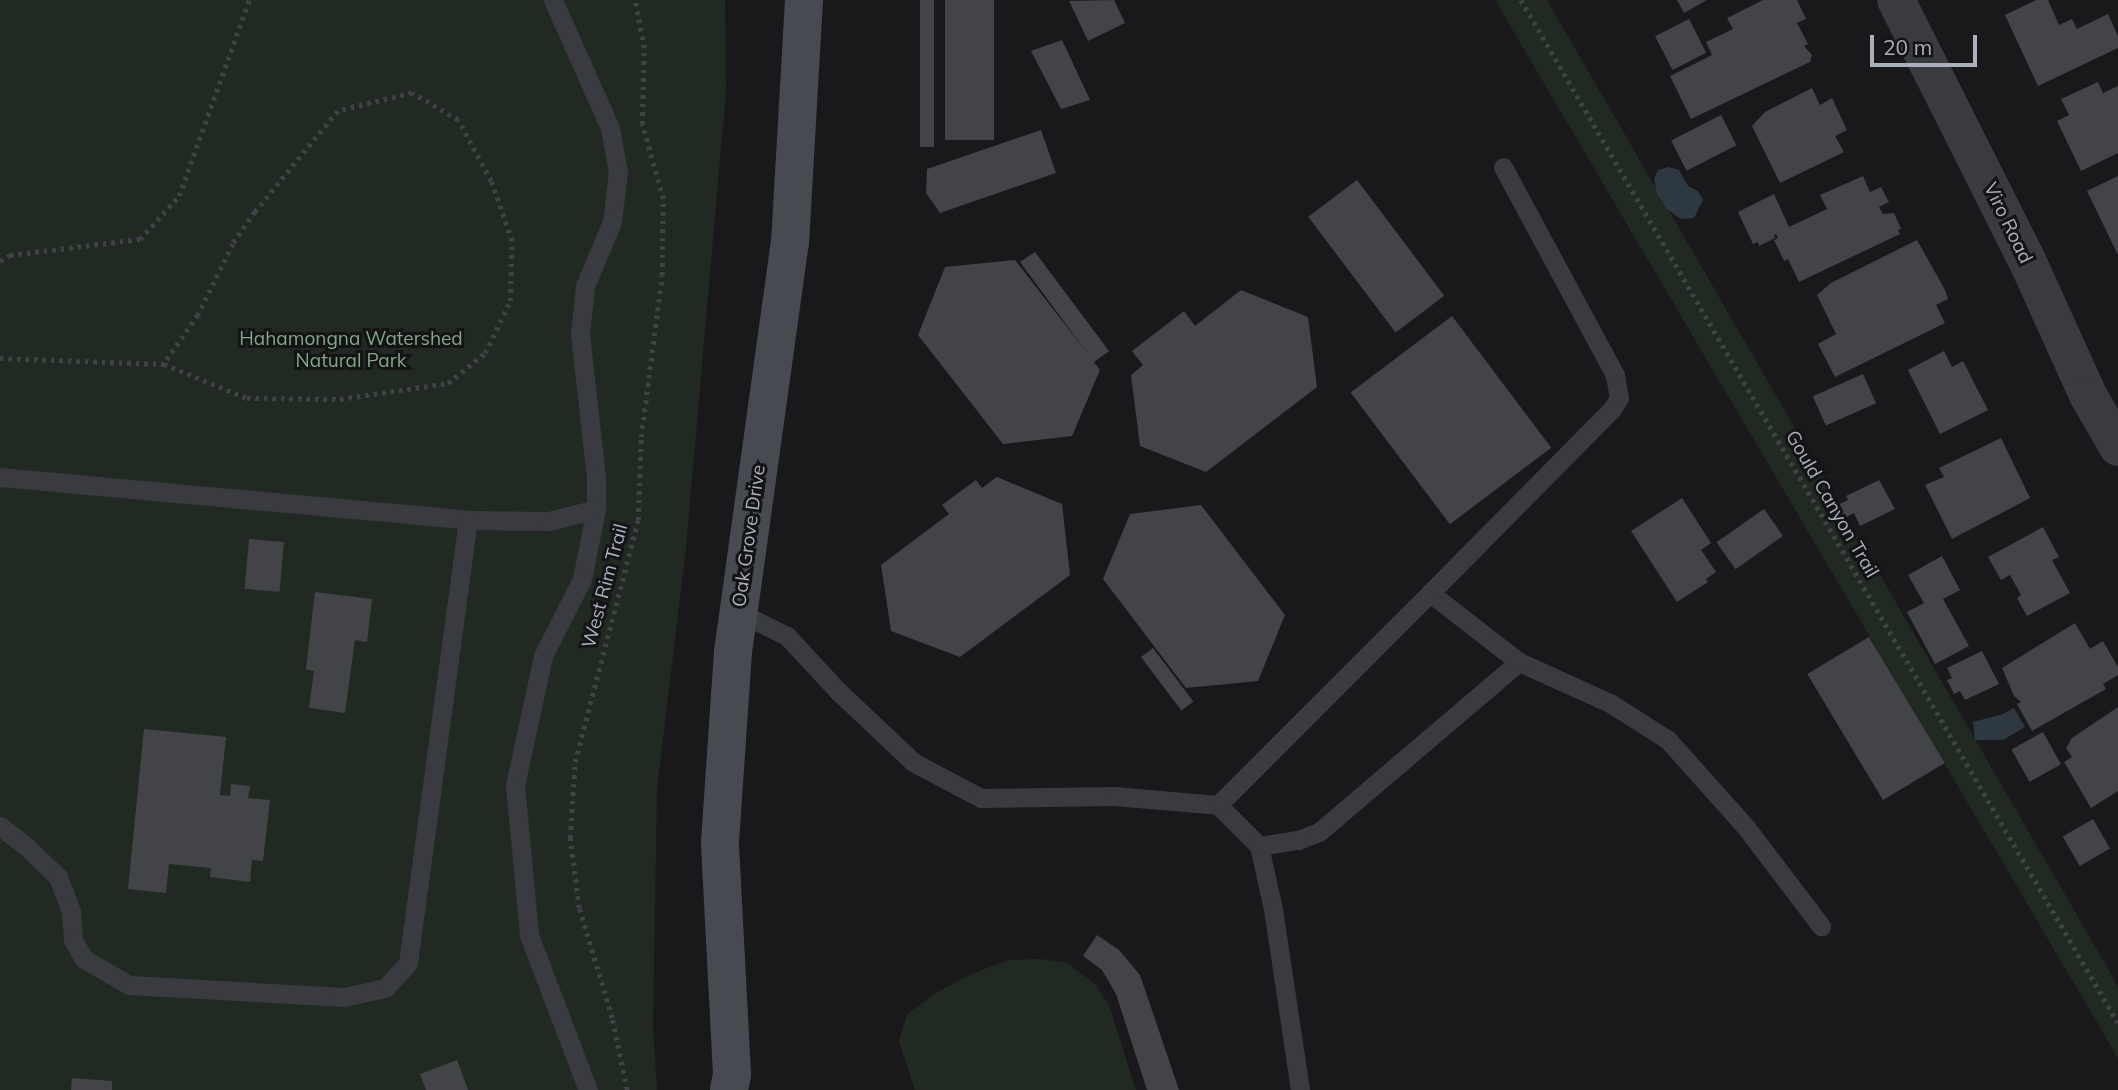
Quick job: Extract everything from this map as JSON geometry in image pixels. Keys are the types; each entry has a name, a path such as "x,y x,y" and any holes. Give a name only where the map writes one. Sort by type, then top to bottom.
{"street":[{"name":"Oak Grove Drive","path":"734,1085 720,842 733,652 790,243 804,0"},
{"name":"Viro Road","path":"1896,0 2025,256 2088,395 2118,447"}],"lane":[{"path":"553,0 610,128 618,172 612,222 585,286 580,334 596,477 596,509 582,579 543,656 515,786 529,935 588,1090"},
{"path":"1218,805 1612,409 1619,398 1615,376 1503,166"},
{"path":"0,477 468,520 549,520 596,509"},
{"path":"0,826 26,846 58,877 71,911 74,940 84,959 130,985 344,996 385,988 408,963 468,520"},
{"path":"1430,593 1519,662 1610,703 1668,740 1745,826 1821,926"},
{"path":"739,612 787,636 838,691 913,762 981,798 1114,796 1218,805 1259,846 1273,909 1300,1090"},
{"path":"1259,846 1298,840 1319,832 1519,662"}],"path":[{"path":"0,261 10,255 139,239 179,196 249,0"},
{"name":"West Rim Trail","path":"627,1090 612,1018 579,908 570,838 575,762 638,520 641,437 662,275 663,199 642,124 644,48 635,0"},
{"name":"Gould Canyon Trail","path":"1521,0 2118,1023"},
{"path":"0,358 164,364 247,398 340,399 448,383 485,353 510,301 512,241 491,181 458,120 412,93 338,111 233,244 198,315 164,364"}],"green space":[{"name":"Hahamongna Watershed Natural Park","path":"0,0 725,0 726,91 686,548 657,788 653,1026 657,1090 0,1090"},
{"path":"1495,0 1547,0 2118,986 2118,1058"},
{"path":"1040,959 1068,963 1094,983 1109,1005 1136,1090 915,1090 899,1041 907,1014 934,994 969,975 1008,960"}],"shaded area":[{"path":"1669,167 1679,170 1688,186 1698,191 1703,200 1694,218 1681,219 1668,210 1657,194 1654,179 1658,170"},
{"path":"2014,708 2025,727 2003,740 1975,740 1973,722 2003,714"}],"building":[{"path":"920,0 934,0 934,147 920,147"},
{"path":"945,0 994,0 994,140 945,140"},
{"path":"1114,0 1125,23 1088,41 1069,1"},
{"path":"1677,0 1707,0 1684,13"},
{"path":"1763,0 1797,0 1806,19 1797,23 1808,44 1804,46 1812,55 1810,62 1691,119 1670,76 1712,55 1706,42 1733,29 1727,18"},
{"path":"2036,0 2048,0 2059,25 2072,19 2077,29 2108,14 2118,36 2118,48 2038,86 2005,15"},
{"path":"1689,19 1706,53 1672,70 1655,36"},
{"path":"1062,40 1090,100 1061,109 1031,51"},
{"path":"2098,82 2103,93 2118,86 2118,153 2081,171 2057,121 2069,115 2061,99"},
{"path":"1812,88 1820,105 1832,98 1847,130 1835,136 1844,152 1780,183 1752,126 1765,112"},
{"path":"1721,115 1736,145 1687,171 1671,140"},
{"path":"1041,130 1056,173 940,213 926,193 927,169"},
{"path":"1863,176 1870,192 1881,187 1889,202 1879,207 1883,214 1894,213 1901,229 1898,230 1900,234 1799,282 1788,259 1784,261 1774,240 1778,238 1776,234 1775,238 1759,246 1758,242 1753,244 1738,212 1774,194 1789,227 1827,209 1820,195"},
{"path":"2118,176 2118,255 2087,191"},
{"path":"1357,180 1444,296 1396,333 1308,217"},
{"path":"1917,240 1945,290 1948,299 1936,305 1945,323 1835,377 1818,344 1836,334 1817,295 1831,283"},
{"path":"1035,252 1109,351 1094,362 1100,370 1072,436 1003,444 918,335 945,267 1015,260 1088,354 1020,262"},
{"path":"1241,290 1308,317 1317,387 1206,472 1140,446 1131,375 1143,365 1132,351 1184,311 1195,326"},
{"path":"1452,316 1551,448 1450,524 1351,392"},
{"path":"1944,351 1952,367 1963,361 1988,410 1940,434 1908,370"},
{"path":"1863,374 1876,403 1826,426 1813,396"},
{"path":"2001,438 2030,498 1952,539 1925,485 1944,477 1939,468"},
{"path":"997,477 1062,504 1070,575 960,657 891,631 881,565 949,514 942,505 976,480 982,488"},
{"path":"1879,480 1895,509 1860,526 1854,513 1841,520 1833,507 1848,500 1846,496"},
{"path":"1682,498 1711,543 1701,550 1716,572 1706,579 1708,582 1677,602 1631,531"},
{"path":"1201,505 1285,615 1258,681 1186,688 1103,579 1130,514"},
{"path":"1764,509 1783,536 1735,569 1716,542"},
{"path":"2043,527 2059,557 2052,560 2070,593 2027,616 2017,598 2021,595 2010,575 2001,580 1988,557"},
{"path":"249,539 284,542 280,592 245,589"},
{"path":"1942,556 1960,590 1943,599 1969,646 1935,664 1907,612 1924,603 1908,575"},
{"path":"315,592 372,599 367,642 355,640 345,713 309,708 314,671 306,669"},
{"path":"2075,623 2090,649 2103,641 2118,667 2118,675 2103,684 2106,689 2032,731 2017,704 2021,702 2014,696 2002,668"},
{"path":"1869,637 1945,763 1883,800 1807,674"},
{"path":"1153,648 1193,702 1181,711 1141,657"},
{"path":"1982,651 1999,684 1965,700 1960,691 1954,694 1947,680 1952,678 1947,668"},
{"path":"2118,707 2118,791 2091,808 2064,762 2072,757 2066,748 2072,738"},
{"path":"144,729 226,737 220,795 230,796 231,784 250,786 248,798 270,800 263,861 252,860 250,882 210,877 211,868 169,864 166,893 128,889"},
{"path":"2043,732 2061,764 2029,782 2012,749"},
{"path":"2093,819 2110,848 2080,866 2063,836"},
{"path":"1097,935 1119,950 1140,975 1179,1090 1147,1090 1116,994 1102,970 1083,956"},
{"path":"457,1060 468,1090 426,1090 420,1074"},
{"path":"72,1078 112,1081 112,1090 71,1090"}]}
